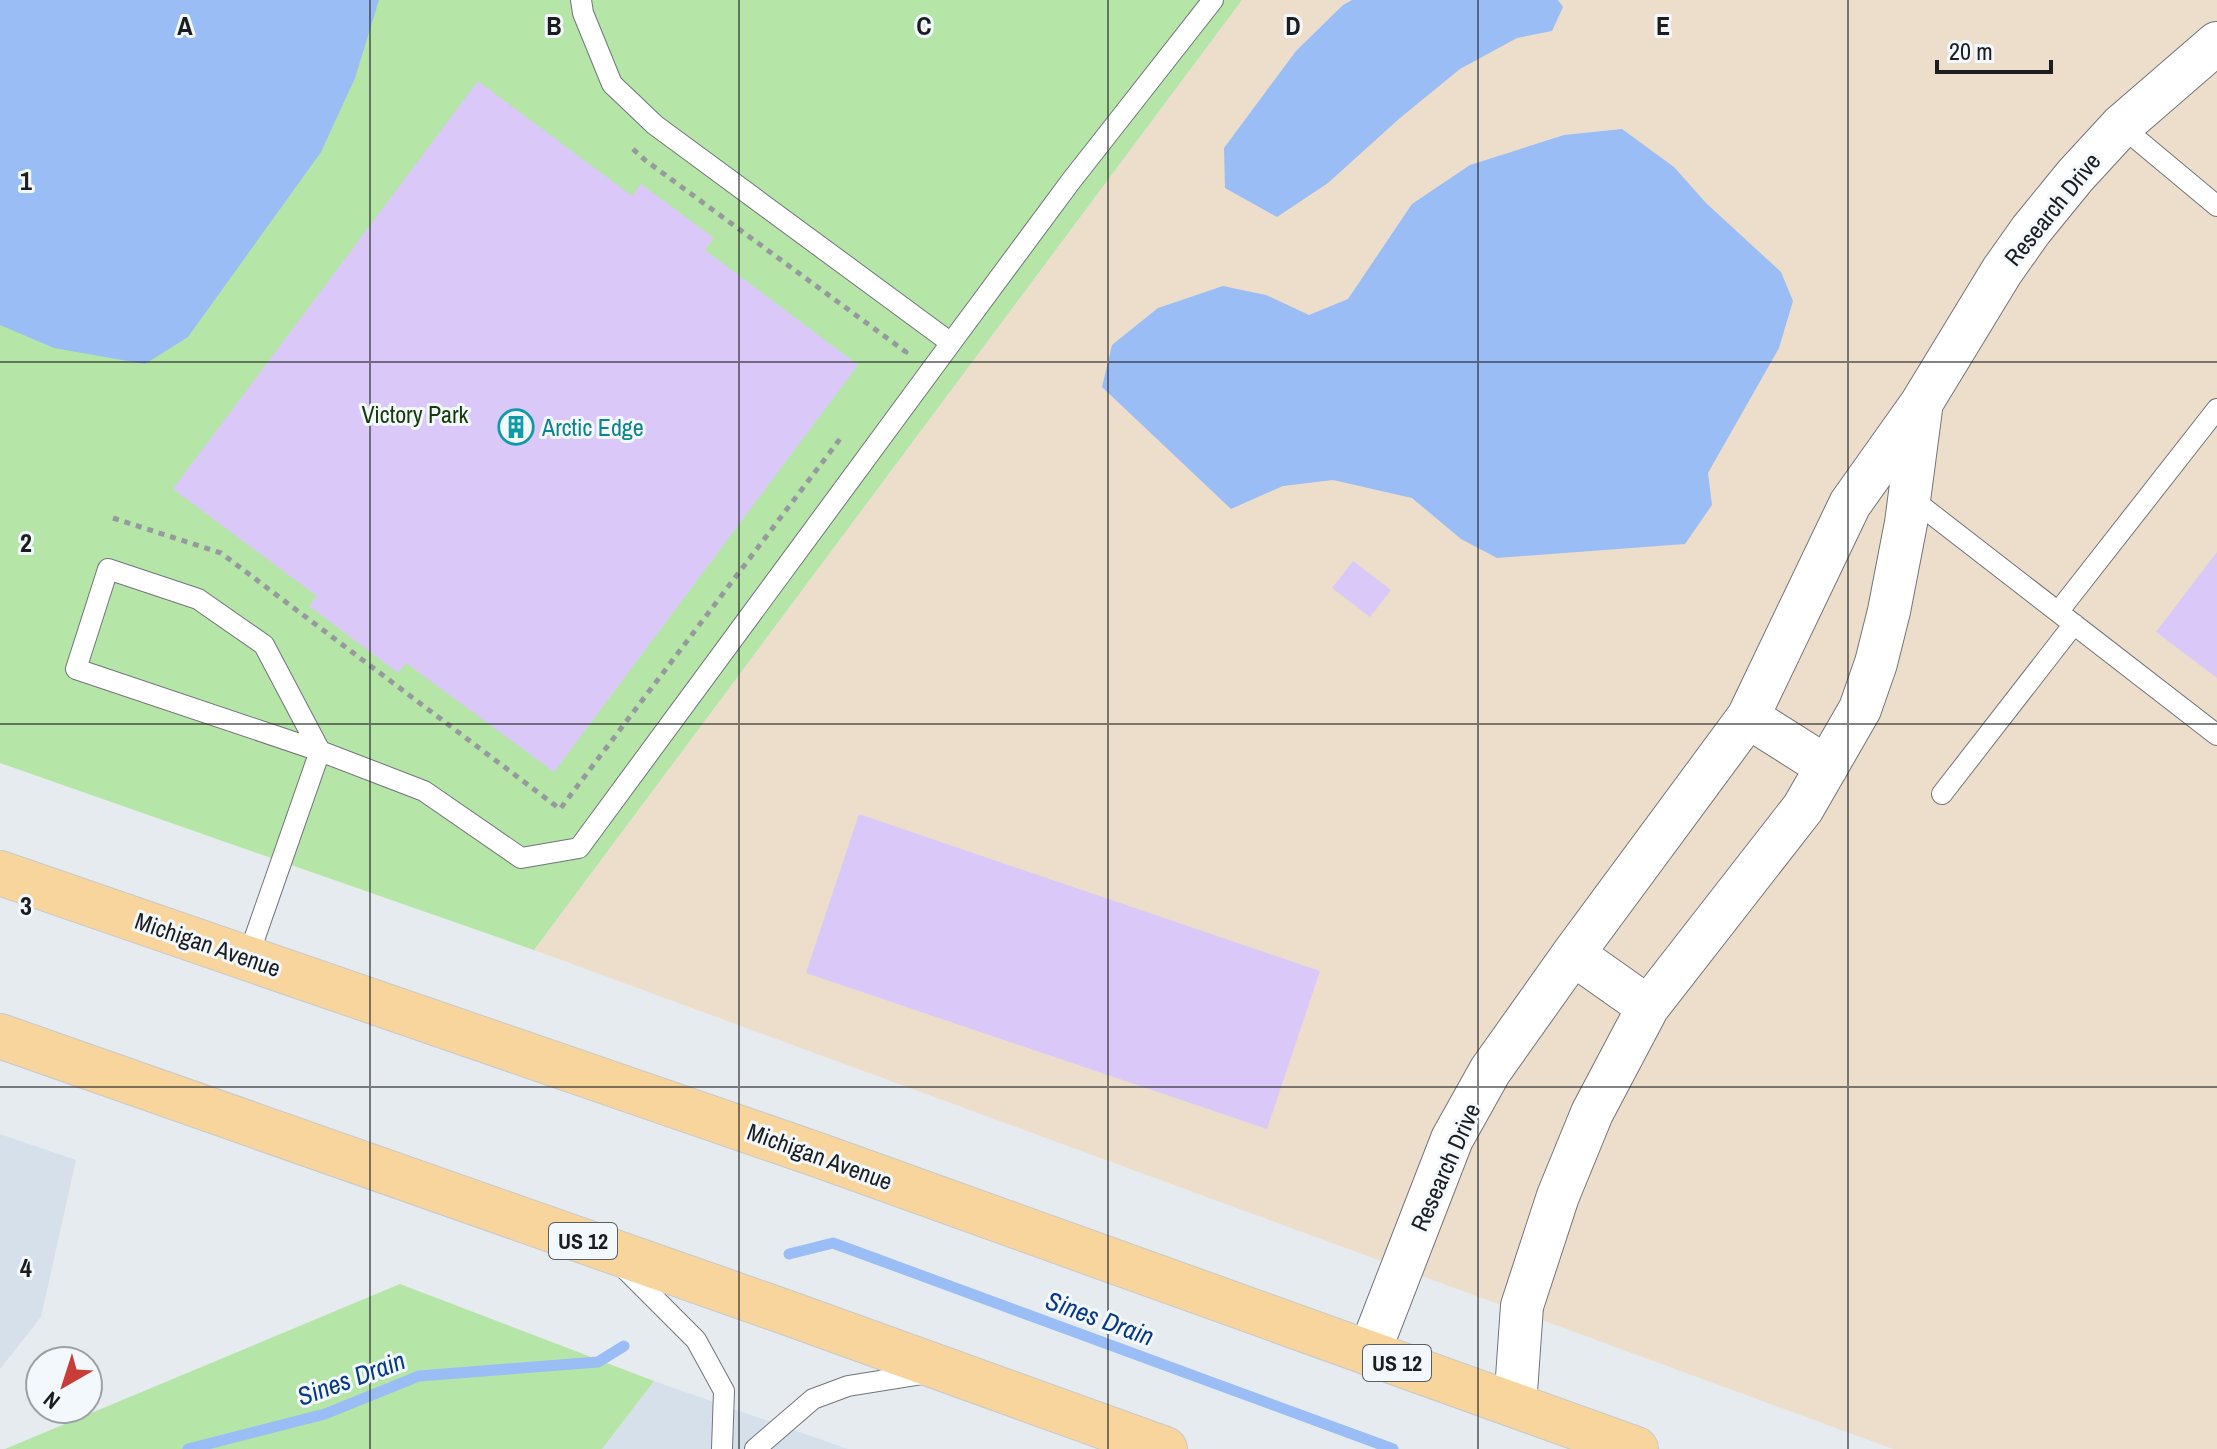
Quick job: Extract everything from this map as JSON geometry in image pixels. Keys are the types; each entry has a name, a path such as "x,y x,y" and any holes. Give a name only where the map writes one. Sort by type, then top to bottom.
{"main road":[{"name":"Michigan Avenue","path":"0,873 818,1155 1636,1449"},
{"name":"US 12","path":"0,1036 1165,1449"}],"street":[{"name":"Research Drive","path":"1369,1353 1452,1139 1490,1071 1748,717 1850,504 1921,404 2009,261 2075,176 2121,126 2217,43"},
{"name":"Research Drive","path":"1515,1406 1522,1306 1558,1196 1592,1113 1648,1007 1803,808 1860,709 1889,611 1921,404"},
{"path":"1748,717 1827,767"},
{"path":"1573,954 1648,1007"}],"lane":[{"path":"581,0 583,13 612,84 655,125 951,343"},
{"path":"248,957 320,751 264,645 198,599 108,569 76,669 320,751 424,791 521,858 579,848 1071,181 1213,0"},
{"path":"2121,126 2217,206"},
{"path":"1942,794 2217,409"},
{"path":"1875,470 2217,735"},
{"path":"604,1249 696,1340 724,1391 722,1449"},
{"path":"755,1449 813,1399 848,1386 948,1371"}],"path":[{"path":"625,140 645,160 906,352 896,365"},
{"path":"113,518 221,553 560,809 848,428"}],"shaded area":[{"path":"1242,0 2217,0 2217,1449 1893,1449 534,950"},
{"path":"0,1134 76,1160 41,1317 0,1369"},
{"path":"654,1381 848,1449 602,1449"}],"green space":[{"name":"Victory Park","path":"0,0 1242,0 534,950 0,763"},
{"path":"400,1284 654,1381 602,1449 5,1449 62,1425 104,1425 104,1408"}],"water":[{"path":"0,0 379,0 355,78 321,152 188,337 145,364 54,348 0,325"},
{"path":"1352,0 1558,0 1563,7 1552,31 1517,38 1460,69 1328,183 1277,217 1225,188 1224,148 1296,51"},
{"path":"1622,129 1674,167 1706,203 1781,272 1793,301 1779,348 1708,473 1712,505 1685,544 1497,558 1461,539 1412,498 1333,480 1283,486 1231,509 1102,387 1112,345 1158,308 1223,286 1266,295 1309,315 1348,299 1412,204 1470,165 1564,135"}],"building":[{"name":"Arctic Edge","path":"478,81 632,196 641,184 714,238 705,250 858,365 554,772 406,663 398,673 309,606 317,596 173,489"},
{"path":"2217,552 2217,678 2156,632"},
{"path":"1353,561 1391,590 1370,617 1332,588"},
{"path":"859,814 1320,971 1267,1129 806,973"}],"waterway":[{"name":"Sines Drain","path":"789,1254 833,1243 1393,1449"},
{"name":"Sines Drain","path":"188,1449 325,1414 419,1376 598,1362 624,1346"}],"place":[{"name":"Arctic Edge","path":"516,427"}]}
